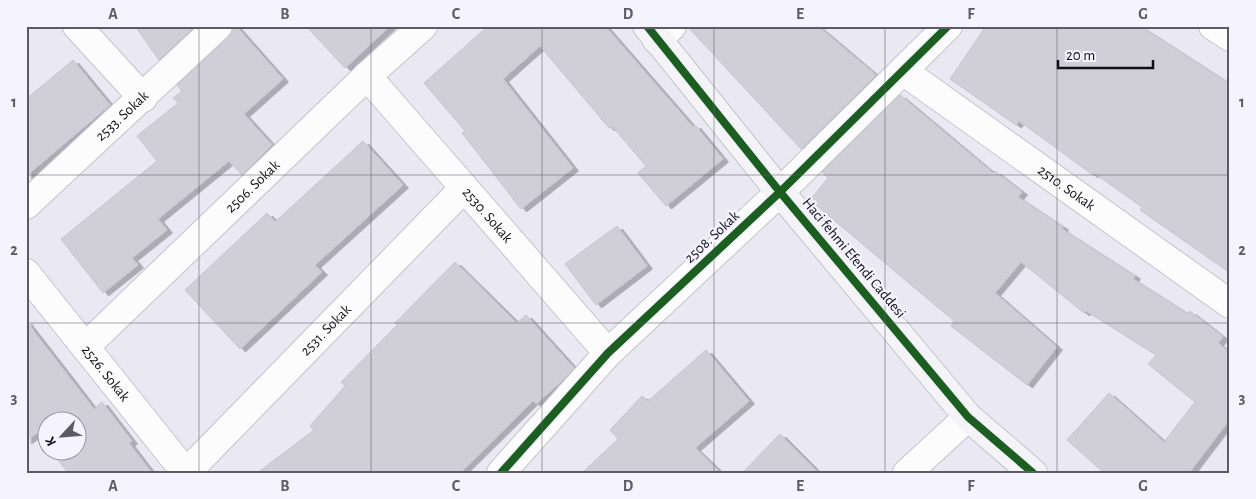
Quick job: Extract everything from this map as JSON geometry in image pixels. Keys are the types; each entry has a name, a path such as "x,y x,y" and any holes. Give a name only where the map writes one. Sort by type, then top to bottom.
{"street":[{"path":"78,26 142,98"},
{"name":"2533. Sokak","path":"26,205 218,26"},
{"name":"2506. Sokak","path":"85,347 367,76 422,26"},
{"name":"2508. Sokak","path":"501,473 608,353 780,192 948,26"},
{"path":"1213,26 1230,37"},
{"name":"Haci fehmi Efendi Caddesi","path":"659,31 780,192 968,417 1033,473"},
{"name":"2510. Sokak","path":"904,71 1230,304"},
{"name":"2530. Sokak","path":"367,76 608,353"},
{"name":"2531. Sokak","path":"186,473 464,188"},
{"name":"2526. Sokak","path":"26,273 186,473"},
{"path":"907,473 968,417"}],"building":[{"path":"135,26 195,26 159,60"},
{"path":"233,26 236,26 283,79 244,114 272,145 242,175 229,161 158,219 167,230 132,258 138,265 103,293 61,239 157,161 137,136 178,103 173,98 182,91 177,85 229,37 233,31"},
{"path":"306,26 390,26 345,68"},
{"path":"488,26 605,26 693,127 695,125 723,159 666,206 638,173 646,166 612,126 609,128 540,46 503,79 573,168 521,209 462,133 465,131 424,83"},
{"path":"687,26 818,26 876,75 801,149"},
{"path":"986,26 1140,26 1230,84 1230,273 1140,210 1142,207 1094,173 1093,175 1019,121 1016,125 950,79"},
{"path":"73,60 110,105 26,176 26,99"},
{"path":"900,95 993,173 995,171 1022,192 1018,197 1063,227 1062,229 1135,276 1133,279 1188,314 1190,311 1223,337 1218,343 1230,353 1230,419 1189,473 1104,473 1067,440 1109,393 1164,442 1195,402 1148,364 1156,355 1086,311 1084,313 1021,262 995,293 1057,347 1027,385 951,326 954,321 810,200 828,178 822,172"},
{"path":"363,141 403,185 315,265 322,272 240,349 185,290 267,213 275,222"},
{"path":"617,226 647,266 596,305 565,264"},
{"path":"455,262 517,323 526,315 574,368 565,378 536,404 533,401 460,473 257,473 314,430 310,426 345,386 341,382"},
{"path":"26,321 94,409 102,402 132,441 129,443 152,473 68,473 60,462 88,462 88,412 38,412 38,434 37,433 26,441"},
{"path":"706,350 749,401 695,448 721,473 582,473 618,439 610,430 642,396 648,401"},
{"path":"780,434 819,473 742,473"}],"cycle path":[{"path":"647,26 780,192 968,417 1033,473"},
{"path":"501,473 608,353 780,192 948,26"}]}
